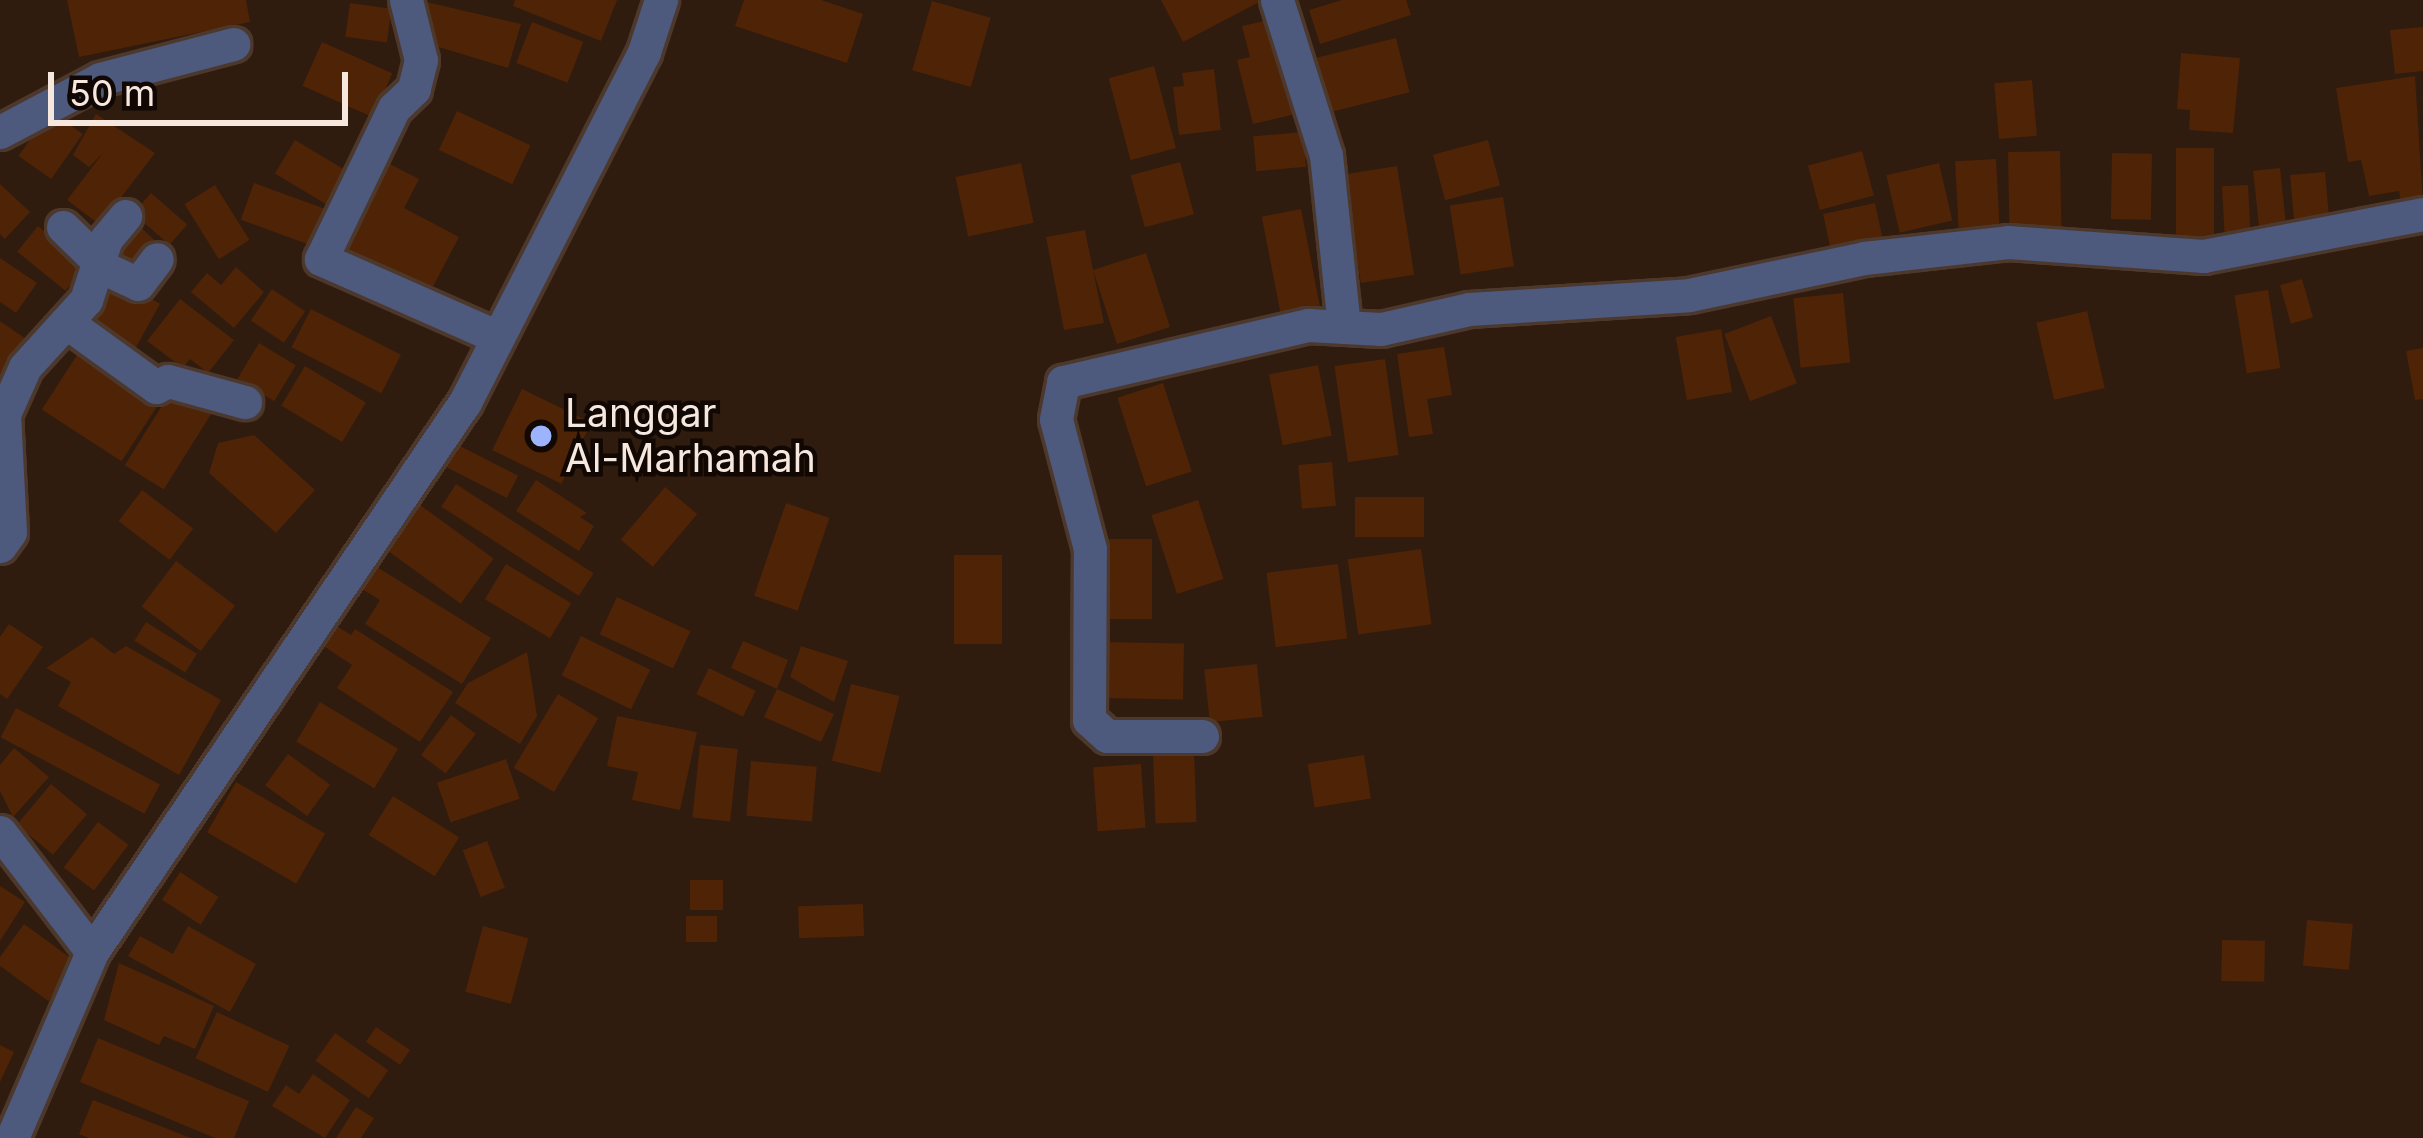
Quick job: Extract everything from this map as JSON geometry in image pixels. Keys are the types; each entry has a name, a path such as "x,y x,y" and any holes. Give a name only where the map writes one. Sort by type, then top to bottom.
{"street":[{"path":"406,0 421,60 414,89 394,108 321,259 498,338"},
{"path":"12,1138 92,952 465,402 644,52 661,0"},
{"path":"1277,0 1326,155 1344,327"},
{"path":"0,132 100,79 233,44"},
{"path":"1202,736 1106,736 1089,720 1090,549 1055,393 1063,382 1307,325 1381,329 1469,309 1689,296 1864,258 2008,242 2203,256 2423,214"},
{"path":"0,546 10,532 4,414 25,368 86,300 101,256 125,216"},
{"path":"63,227 101,256 106,269 138,284 157,259"},
{"path":"66,322 157,387 168,381 245,402"},
{"path":"0,832 92,952"}],"building":[{"path":"67,0 246,0 250,22 79,57"},
{"path":"418,0 521,24 508,68 422,42"},
{"path":"515,0 617,0 601,41 513,6"},
{"path":"744,0 821,0 863,14 847,63 735,26"},
{"path":"1161,0 1263,0 1183,42"},
{"path":"1342,0 1406,0 1411,15 1320,44 1309,10"},
{"path":"932,1 991,18 971,87 912,70"},
{"path":"350,3 392,9 387,43 345,37"},
{"path":"1269,20 1300,113 1253,124 1237,60 1250,57 1242,26"},
{"path":"532,22 583,42 568,83 516,63"},
{"path":"2423,27 2423,71 2395,74 2390,30"},
{"path":"1396,38 1410,92 1330,112 1316,58"},
{"path":"322,42 392,73 373,117 302,86"},
{"path":"2181,53 2240,58 2233,133 2189,130 2190,110 2177,109"},
{"path":"1154,66 1176,148 1131,160 1109,78"},
{"path":"1214,69 1221,130 1179,135 1173,87 1184,86 1182,73"},
{"path":"2415,76 2423,204 2402,207 2399,191 2369,196 2361,160 2348,162 2336,88"},
{"path":"2032,80 2037,136 1999,139 1994,83"},
{"path":"50,111 83,134 51,179 18,156"},
{"path":"457,111 530,145 512,184 439,150"},
{"path":"96,114 155,153 100,225 67,200 103,153 89,167 73,155"},
{"path":"1303,132 1306,167 1256,171 1253,136"},
{"path":"295,140 354,176 334,209 275,173"},
{"path":"1488,140 1500,185 1445,200 1433,155"},
{"path":"2176,148 2214,148 2214,237 2176,237"},
{"path":"1862,151 1874,195 1820,210 1808,165"},
{"path":"2060,151 2061,228 2009,229 2008,152"},
{"path":"2112,153 2152,154 2151,220 2111,219"},
{"path":"380,159 419,179 404,208 459,237 428,296 333,247"},
{"path":"1996,159 2000,226 1959,228 1955,161"},
{"path":"1180,162 1194,214 1145,227 1131,175"},
{"path":"1021,163 1034,223 968,237 955,177"},
{"path":"1939,163 1952,220 1900,233 1886,175"},
{"path":"1397,166 1414,275 1361,283 1344,174"},
{"path":"2280,168 2286,227 2259,229 2253,171"},
{"path":"2325,172 2329,220 2294,223 2290,175"},
{"path":"254,183 325,209 312,246 241,220"},
{"path":"0,184 30,212 5,239 0,234"},
{"path":"215,185 249,240 219,259 184,204"},
{"path":"2248,185 2251,237 2225,238 2222,186"},
{"path":"151,193 187,224 170,245 133,213"},
{"path":"1503,197 1514,266 1461,275 1450,205"},
{"path":"1875,203 1884,245 1832,256 1823,214"},
{"path":"1301,209 1320,308 1281,316 1262,217"},
{"path":"134,221 162,247 138,273 110,247"},
{"path":"38,226 86,265 65,291 17,252"},
{"path":"1085,230 1104,323 1064,330 1046,237"},
{"path":"1146,253 1170,327 1117,344 1093,270"},
{"path":"0,258 37,283 16,313 0,302"},
{"path":"236,267 264,292 234,328 191,292 207,273 221,285"},
{"path":"112,277 160,304 134,350 86,323"},
{"path":"2302,279 2313,317 2291,324 2280,285"},
{"path":"272,289 305,311 284,343 251,321"},
{"path":"2268,290 2280,368 2247,373 2234,295"},
{"path":"1843,293 1850,363 1801,368 1793,298"},
{"path":"180,299 234,340 208,373 190,359 183,368 147,341"},
{"path":"311,309 401,355 381,393 291,347"},
{"path":"2087,311 2105,388 2054,400 2036,323"},
{"path":"1771,316 1797,383 1750,401 1724,334"},
{"path":"0,321 26,339 0,374"},
{"path":"1721,329 1732,392 1687,400 1676,337"},
{"path":"259,343 296,365 274,401 237,379"},
{"path":"1444,347 1452,395 1427,399 1433,434 1409,437 1397,354"},
{"path":"2423,348 2423,399 2415,400 2406,351"},
{"path":"81,349 161,401 121,461 42,409"},
{"path":"1385,359 1398,455 1348,462 1334,366"},
{"path":"1318,365 1332,436 1283,445 1269,375"},
{"path":"305,366 366,403 342,442 281,405"},
{"path":"1163,383 1192,471 1146,486 1117,398"},
{"path":"173,388 212,412 164,490 125,465"},
{"name":"Langgar Al-Marhamah","path":"522,389 591,423 561,484 492,450"},
{"path":"254,435 315,490 276,533 209,473 218,443"},
{"path":"454,443 518,476 507,498 443,465"},
{"path":"1332,462 1336,506 1302,509 1298,465"},
{"path":"536,480 587,513 580,517 594,526 579,551 516,511"},
{"path":"456,484 594,573 579,596 441,507"},
{"path":"665,487 697,514 653,567 621,540"},
{"path":"142,490 193,529 170,560 119,521"},
{"path":"1355,497 1424,497 1424,537 1355,537"},
{"path":"1198,500 1224,579 1177,594 1151,515"},
{"path":"786,503 829,518 798,611 754,596"},
{"path":"420,505 494,558 461,604 387,550"},
{"path":"1109,539 1152,539 1152,619 1109,619"},
{"path":"1421,549 1432,624 1358,635 1348,559"},
{"path":"954,555 1002,555 1002,644 954,644"},
{"path":"176,561 235,606 201,651 142,607"},
{"path":"506,564 571,603 550,638 485,599"},
{"path":"1338,564 1347,638 1276,647 1267,573"},
{"path":"377,567 491,638 462,684 365,624 380,600 362,589"},
{"path":"617,597 690,631 673,668 600,634"},
{"path":"146,622 197,654 185,672 134,641"},
{"path":"9,624 43,647 7,699 0,694 0,637"},
{"path":"335,625 351,635 355,629 453,692 420,742 337,688 352,665 322,645"},
{"path":"581,636 650,670 631,709 562,676"},
{"path":"92,637 114,654 126,646 221,700 179,775 58,706 71,682 46,668"},
{"path":"743,641 788,660 777,689 731,668"},
{"path":"1102,642 1184,643 1183,699 1101,698"},
{"path":"801,646 848,661 834,702 790,677"},
{"path":"527,652 537,716 520,744 455,703 468,683"},
{"path":"1257,664 1263,717 1210,722 1204,670"},
{"path":"709,668 756,691 743,717 696,694"},
{"path":"851,684 900,696 880,773 832,761"},
{"path":"777,689 834,714 821,742 764,717"},
{"path":"558,694 598,718 554,792 514,768"},
{"path":"320,702 398,749 374,788 296,741"},
{"path":"16,708 160,785 144,814 1,737"},
{"path":"451,715 476,734 446,774 421,755"},
{"path":"617,716 697,732 680,810 632,800 638,772 607,766"},
{"path":"700,745 738,749 730,822 692,818"},
{"path":"14,748 49,777 13,817 0,791 0,765"},
{"path":"1194,751 1196,822 1156,823 1153,752"},
{"path":"288,754 330,785 307,816 265,786"},
{"path":"1364,755 1371,798 1315,807 1308,764"},
{"path":"506,759 520,799 451,822 437,783"},
{"path":"751,761 817,767 812,822 746,816"},
{"path":"1141,764 1145,828 1098,831 1093,767"},
{"path":"236,782 325,834 296,884 207,832"},
{"path":"51,784 87,814 53,855 17,825"},
{"path":"393,796 459,837 435,876 369,835"},
{"path":"98,822 128,845 94,890 64,868"},
{"path":"487,841 505,888 481,897 463,850"},
{"path":"180,872 219,897 201,925 162,900"},
{"path":"690,880 723,880 723,910 690,910"},
{"path":"0,886 25,902 0,941"},
{"path":"863,904 864,936 799,938 798,906"},
{"path":"686,916 717,916 717,942 686,942"},
{"path":"2307,920 2353,924 2349,970 2303,966"},
{"path":"24,924 77,962 48,1001 0,966 0,957"},
{"path":"188,926 256,964 230,1012 128,956 140,936 173,954"},
{"path":"483,926 528,938 511,1004 465,992"},
{"path":"2222,940 2265,941 2264,982 2221,981"},
{"path":"119,963 214,1006 195,1049 164,1036 159,1045 104,1020"},
{"path":"217,1012 290,1046 268,1092 195,1058"},
{"path":"376,1027 410,1050 400,1065 366,1042"},
{"path":"335,1033 388,1070 369,1098 315,1061"},
{"path":"98,1038 249,1101 234,1138 215,1138 80,1082"},
{"path":"0,1045 14,1052 0,1082"},
{"path":"313,1074 350,1100 325,1138 272,1106 286,1085 299,1094"},
{"path":"93,1100 191,1138 89,1138 79,1134"},
{"path":"356,1107 374,1118 361,1138 336,1138"}],"place":[{"name":"Langgar Al-Marhamah","path":"541,436"}]}
